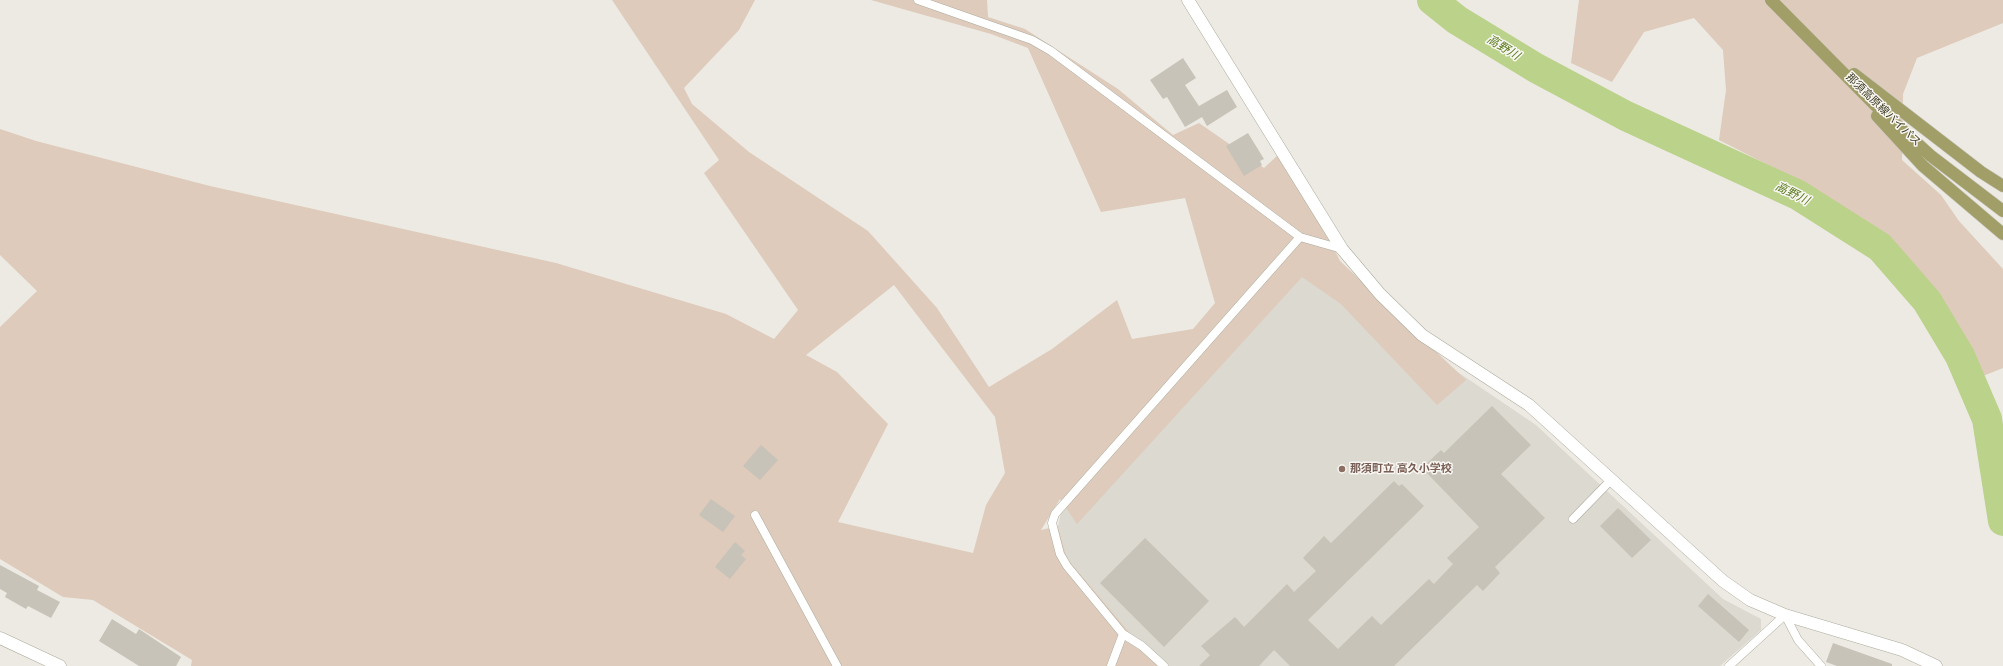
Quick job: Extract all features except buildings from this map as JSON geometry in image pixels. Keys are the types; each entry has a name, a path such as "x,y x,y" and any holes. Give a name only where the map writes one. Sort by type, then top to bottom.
{"main road":[{"name":"那須高原線バイパス","path":"1771,0 1880,109 1932,156 2003,211"},
{"path":"1818,46 1981,172 2003,186"},
{"path":"1818,46 1876,116 1923,166 2003,234"}],"street":[{"path":"1188,0 1342,249 1380,294 1422,335 1529,405 1723,581 1750,600 1785,615 1902,650 1936,666"},
{"path":"0,638 60,666"}],"lane":[{"path":"918,0 1032,40 1051,51 1300,238 1342,249"},
{"path":"1164,666 1142,646 1123,634 1063,560 1052,523 1055,514 1300,238"},
{"path":"1573,519 1611,480"},
{"path":"755,515 837,666"},
{"path":"1730,666 1785,615 1798,640 1822,666"},
{"path":"1111,666 1123,634"}],"shaded area":[{"path":"612,0 755,0 739,30 684,88 692,104 749,152 868,231 937,308 989,387 1052,349 1117,300 1132,339 1193,329 1215,303 1185,198 1101,212 1028,48 991,34 871,0 987,0 988,17 1025,29 1118,89 1173,135 1199,123 1264,168 1278,155 1324,229 1340,261 1466,380 1437,405 1341,304 1302,277 1077,524 1060,499 1041,530 1058,526 1067,558 1130,633 1168,666 191,666 192,660 93,600 63,597 0,559 0,327 37,291 0,255 0,129 36,141 210,186 556,263 726,314 774,339 798,310 704,173 719,160","holes":["894,285 995,417 1005,473 986,505 973,553 838,522 888,424 837,372 806,355"]},
{"path":"1579,0 2003,0 2003,23 1917,58 1903,94 1902,160 1941,195 1959,221 2003,269 2003,368 1983,376 1944,301 1904,255 1862,219 1780,171 1719,140 1726,90 1723,50 1694,18 1644,32 1612,82 1571,63"},
{"name":"那須町立 高久小学校","path":"1298,248 1406,337 1536,425 1723,599 1761,619 1761,630 1720,666 1168,666 1130,633 1067,558 1058,526 1061,513"}],"waterway":[{"name":"高野川","path":"1432,0 1457,20 1536,68 1626,116 1798,195 1880,247 1927,301 1960,356 1987,419 2003,521"}],"place":[{"name":"那須町立 高久小学校","path":"1342,469"}]}
